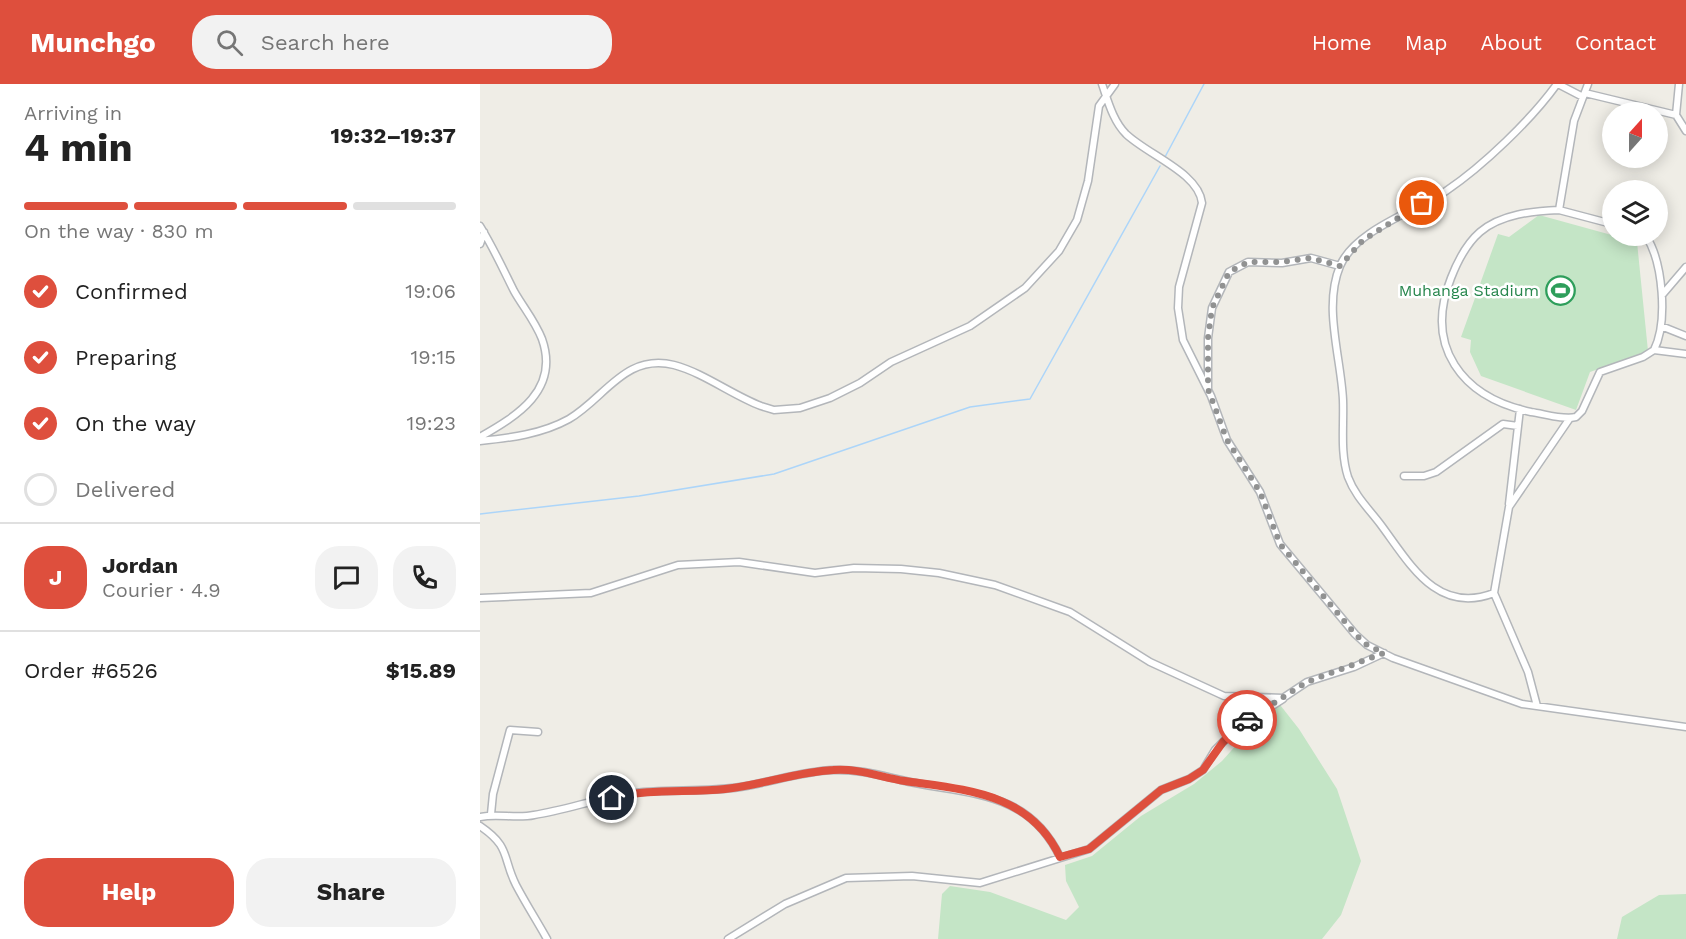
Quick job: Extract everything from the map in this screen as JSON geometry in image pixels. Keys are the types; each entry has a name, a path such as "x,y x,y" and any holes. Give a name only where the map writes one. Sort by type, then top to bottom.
{"street":[{"path":"1102,84 1115,118 1126,133 1160,160 1187,175 1201,194 1202,203 1181,277 1178,308 1183,340 1208,389 1227,440 1260,492 1280,544 1355,634 1367,645 1384,653 1522,704 1686,727"},
{"path":"480,439 540,432 558,424 585,407 619,375 644,365 675,366 774,410 800,408 846,390 891,362 970,326 1025,288 1050,262 1070,234 1082,209 1101,100 1107,97 1115,84"},
{"path":"1494,592 1480,598 1462,598 1445,593 1422,579 1352,486 1344,463 1341,372 1334,317 1334,299 1340,266 1363,240 1447,190 1468,174 1537,108 1557,84 1584,95 1676,115"},
{"path":"1559,210 1572,130 1588,84"},
{"path":"1679,84 1676,115 1686,131"},
{"path":"1602,221 1559,210 1518,215 1481,231 1459,259 1441,309 1441,333 1450,357 1462,375 1485,394 1520,410 1570,418 1579,416 1600,372 1654,351 1686,354"},
{"path":"480,439 514,417 531,401 542,380 546,359 535,324 514,291 482,229"},
{"path":"480,244 482,229"},
{"path":"1650,246 1662,295 1661,326 1654,351"},
{"path":"1208,389 1208,338 1212,308 1229,272 1248,262 1282,262 1311,258 1340,266"},
{"path":"1662,295 1686,267"},
{"path":"1661,326 1686,336"},
{"path":"1520,410 1509,507 1494,592 1528,672 1537,706"},
{"path":"1509,507 1570,418"},
{"path":"1404,476 1424,476 1436,472 1503,423 1518,426"},
{"path":"480,598 591,593 678,566 739,562 815,573 868,568 920,570 995,585 1070,612 1150,662 1224,696 1283,698"},
{"path":"729,939 785,904 846,878 912,876 980,883 1089,849 1161,790 1189,779 1203,770 1215,750 1234,730 1307,682 1384,653"},
{"path":"491,814 493,794 510,730 538,732"},
{"path":"480,818 491,814 535,815 626,794 723,789 816,771 854,770 903,781 976,792 1014,807 1038,823 1051,839 1060,857"},
{"path":"480,826 497,839 504,849 515,883 547,939"}],"green space":[{"name":"Muhanga Stadium","path":"1539,215 1602,232 1602,246 1637,246 1648,351 1590,372 1576,410 1481,376 1470,352 1471,340 1461,337 1498,234 1509,237"},
{"path":"1277,701 1299,729 1337,789 1361,861 1341,915 1322,939 938,939 942,894 950,886 990,892 1066,920 1079,907 1066,881 1065,865 1092,856 1141,816 1194,784 1222,761 1239,742 1253,718"},
{"path":"1686,894 1686,939 1617,939 1622,917 1659,895"}],"waterway":[{"path":"1165,157 1204,84"},
{"path":"480,514 639,496 774,474 970,407 1030,399 1160,166"}],"way so far":[{"path":"1247,720 1307,682 1354,667 1384,653 1367,645 1355,634 1282,546 1260,492 1223,432 1208,389 1208,338 1212,308 1226,276 1242,264 1311,258 1340,266 1363,240 1422,203"}],"place":[{"name":"Muhanga Stadium","path":"1560,290"}],"route":[{"path":"612,798 626,794 742,787 816,771 854,770 903,781 976,792 1014,807 1038,823 1051,839 1060,857 1089,849 1161,790 1189,779 1203,770 1215,750 1247,720"}]}
